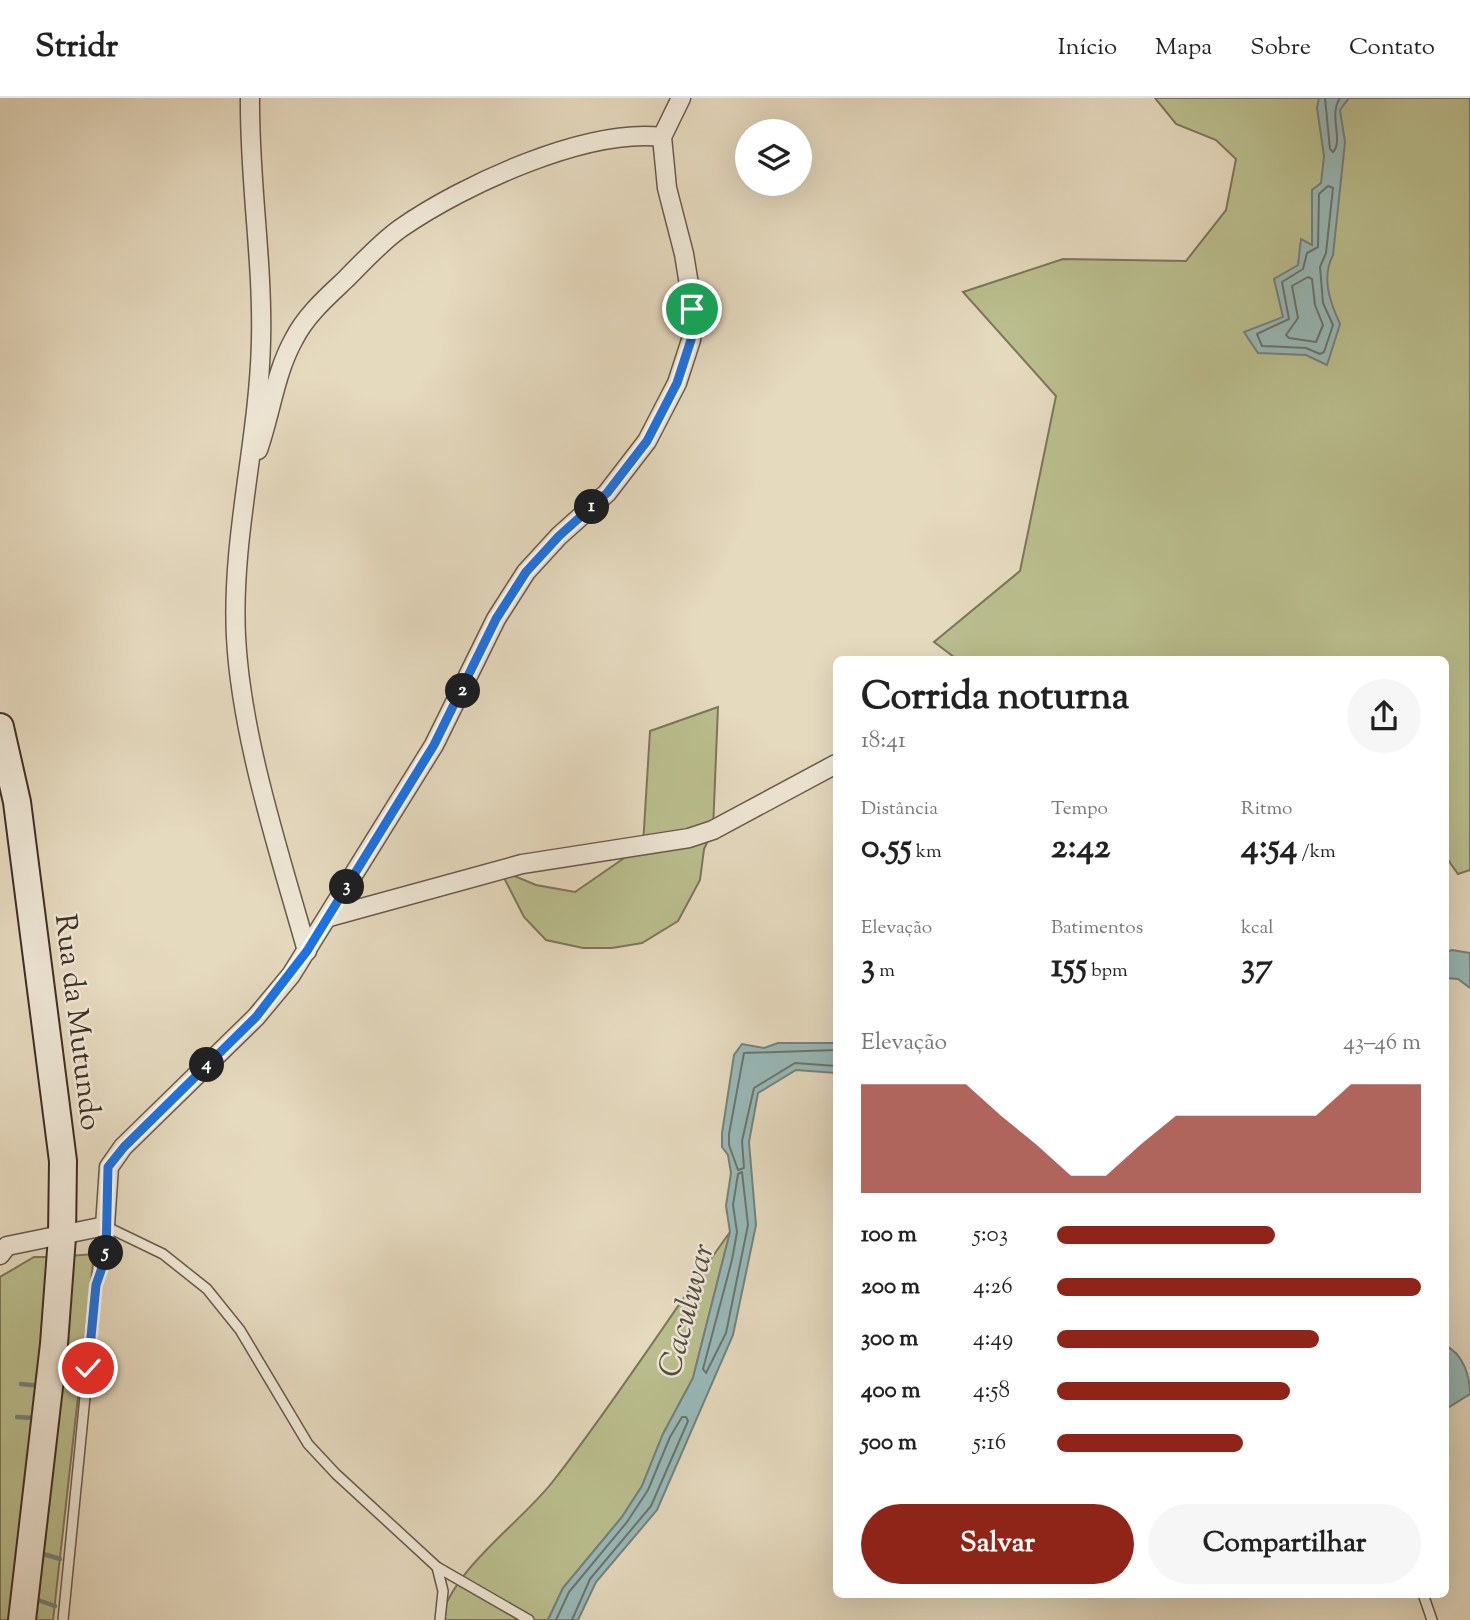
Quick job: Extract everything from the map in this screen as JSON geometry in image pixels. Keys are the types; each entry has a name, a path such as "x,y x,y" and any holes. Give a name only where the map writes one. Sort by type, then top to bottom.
{"main road":[{"name":"Rua da Mutundo","path":"0,727 17,802 63,1161 62,1237 49,1396 22,1620"}],"street":[{"path":"250,98 261,342 248,477 239,538 236,637 251,736 307,951"},
{"path":"0,1255 6,1245 62,1237 105,1226 108,1167 124,1147 256,1017 307,951 434,745 496,619 526,572 559,536 607,493 647,441 677,383 691,340 692,309 684,254 667,188 662,137 681,98"},
{"path":"248,477 265,429 278,374 294,338 318,305 399,229 463,191 600,139 638,134 662,137"},
{"path":"329,917 522,864 689,838 713,830 833,766"}],"lane":[{"path":"63,1620 96,1285 106,1256 105,1226 163,1254 207,1289 240,1330 308,1444 335,1474 437,1567 529,1620"},
{"path":"437,1567 443,1591 440,1620"},
{"path":"1424,1598 1432,1620"}],"green space":[{"path":"1155,98 1470,98 1470,870 1458,874 1449,861 1449,656 953,656 934,642 1020,571 1056,396 963,292 1063,259 1186,261 1226,210 1236,159 1216,140 1176,124"},
{"path":"718,707 713,830 704,849 700,880 678,921 642,943 612,948 583,948 546,940 524,917 500,870 536,885 575,892 643,845 650,731"},
{"path":"730,1232 693,1378 663,1434 642,1486 622,1517 563,1588 548,1620 440,1620 448,1600 474,1563 540,1496 577,1450"},
{"path":"94,1254 53,1620 32,1620 69,1256"},
{"path":"34,1257 52,1257 15,1620 0,1620 0,1277"}],"water":[{"path":"1319,98 1349,98 1340,110 1345,142 1333,255 1327,281 1330,299 1340,324 1327,365 1306,355 1258,353 1244,332 1283,317 1274,279 1298,265 1301,239 1312,245 1312,190 1321,183 1324,156 1317,108"},
{"path":"1449,951 1470,953 1470,988 1458,979 1449,978"},
{"path":"778,1043 833,1043 833,1073 796,1070 758,1093 749,1142 756,1225 733,1335 657,1510 596,1582 578,1620 548,1620 563,1588 622,1517 642,1486 663,1434 693,1378 730,1232 726,1206 731,1173 728,1155 722,1147 722,1133 734,1055 742,1044 764,1048"},
{"path":"1449,1348 1457,1354 1464,1366 1470,1394 1449,1407"}],"waterway":[{"path":"21,1384 42,1386"},
{"path":"17,1417 35,1418"},
{"path":"40,1553 60,1559"},
{"path":"35,1599 55,1606"}],"route":[{"path":"88,1368 96,1285 106,1256 108,1167 124,1147 256,1017 291,975 434,745 462,693 496,619 526,572 559,536 607,493 647,441 677,383 691,340 692,309"}],"water label":[{"name":"Caculuvar","path":"685,1310"}]}
